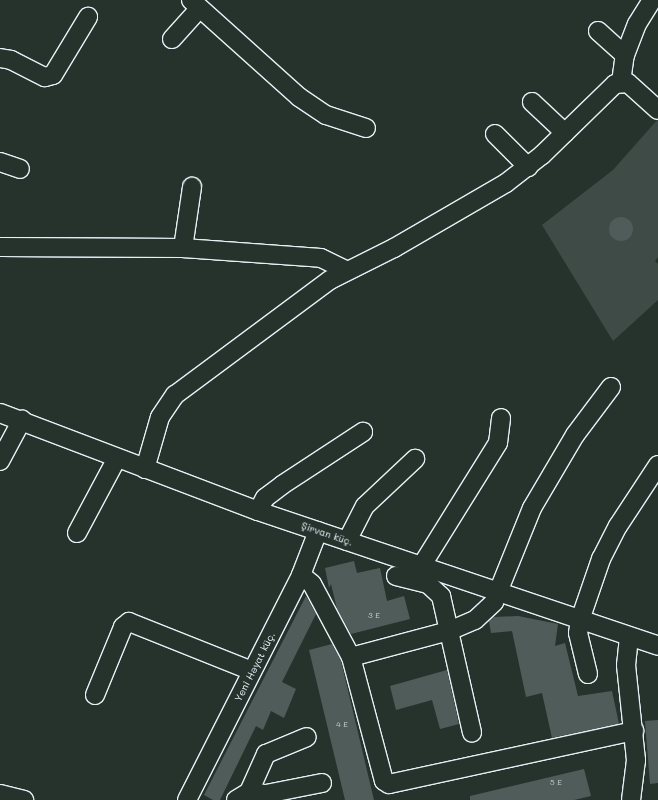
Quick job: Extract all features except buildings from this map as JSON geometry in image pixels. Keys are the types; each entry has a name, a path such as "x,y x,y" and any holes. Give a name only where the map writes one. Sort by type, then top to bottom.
{"street":[{"path":"145,469 160,417 175,395 346,270 394,248 528,167 566,133 605,93 621,82 625,55 637,24 652,0"},
{"path":"172,39 195,4 299,97 326,115 366,128"},
{"path":"0,58 11,60 45,77 53,75 88,17"},
{"path":"598,31 625,55"},
{"path":"621,82 634,87 658,110"},
{"path":"532,102 566,133"},
{"path":"495,134 528,167"},
{"path":"0,162 20,169"},
{"path":"183,248 192,187"},
{"path":"0,247 183,248 321,258 346,270"},
{"path":"351,657 449,631 475,620 494,602 500,591 532,508 575,435 611,387"},
{"name":"Şirvan küç.","path":"0,413 22,420 145,469 258,511 500,591 658,646"},
{"path":"422,565 498,443 501,418"},
{"path":"0,461 22,420"},
{"path":"258,511 265,498 282,485 364,432"},
{"path":"77,533 117,458"},
{"path":"347,541 365,506 416,459"},
{"path":"588,674 578,633 580,620 601,558 618,526 658,465"},
{"name":"Yeni Həyat küç.","path":"192,799 252,671 301,576 318,531"},
{"path":"301,576 312,584 351,657 384,781 389,784 634,731"},
{"path":"396,576 436,589 442,596 472,732"},
{"path":"95,695 123,627 129,622 252,671"},
{"path":"629,637 626,665 636,760 631,800"},
{"path":"242,796 266,754 307,737"},
{"path":"242,796 266,794 322,783"},
{"path":"0,794 24,800"}],"shaded area":[{"path":"658,119 658,257 655,261 658,264 658,300 613,341 542,225 613,170"}]}
